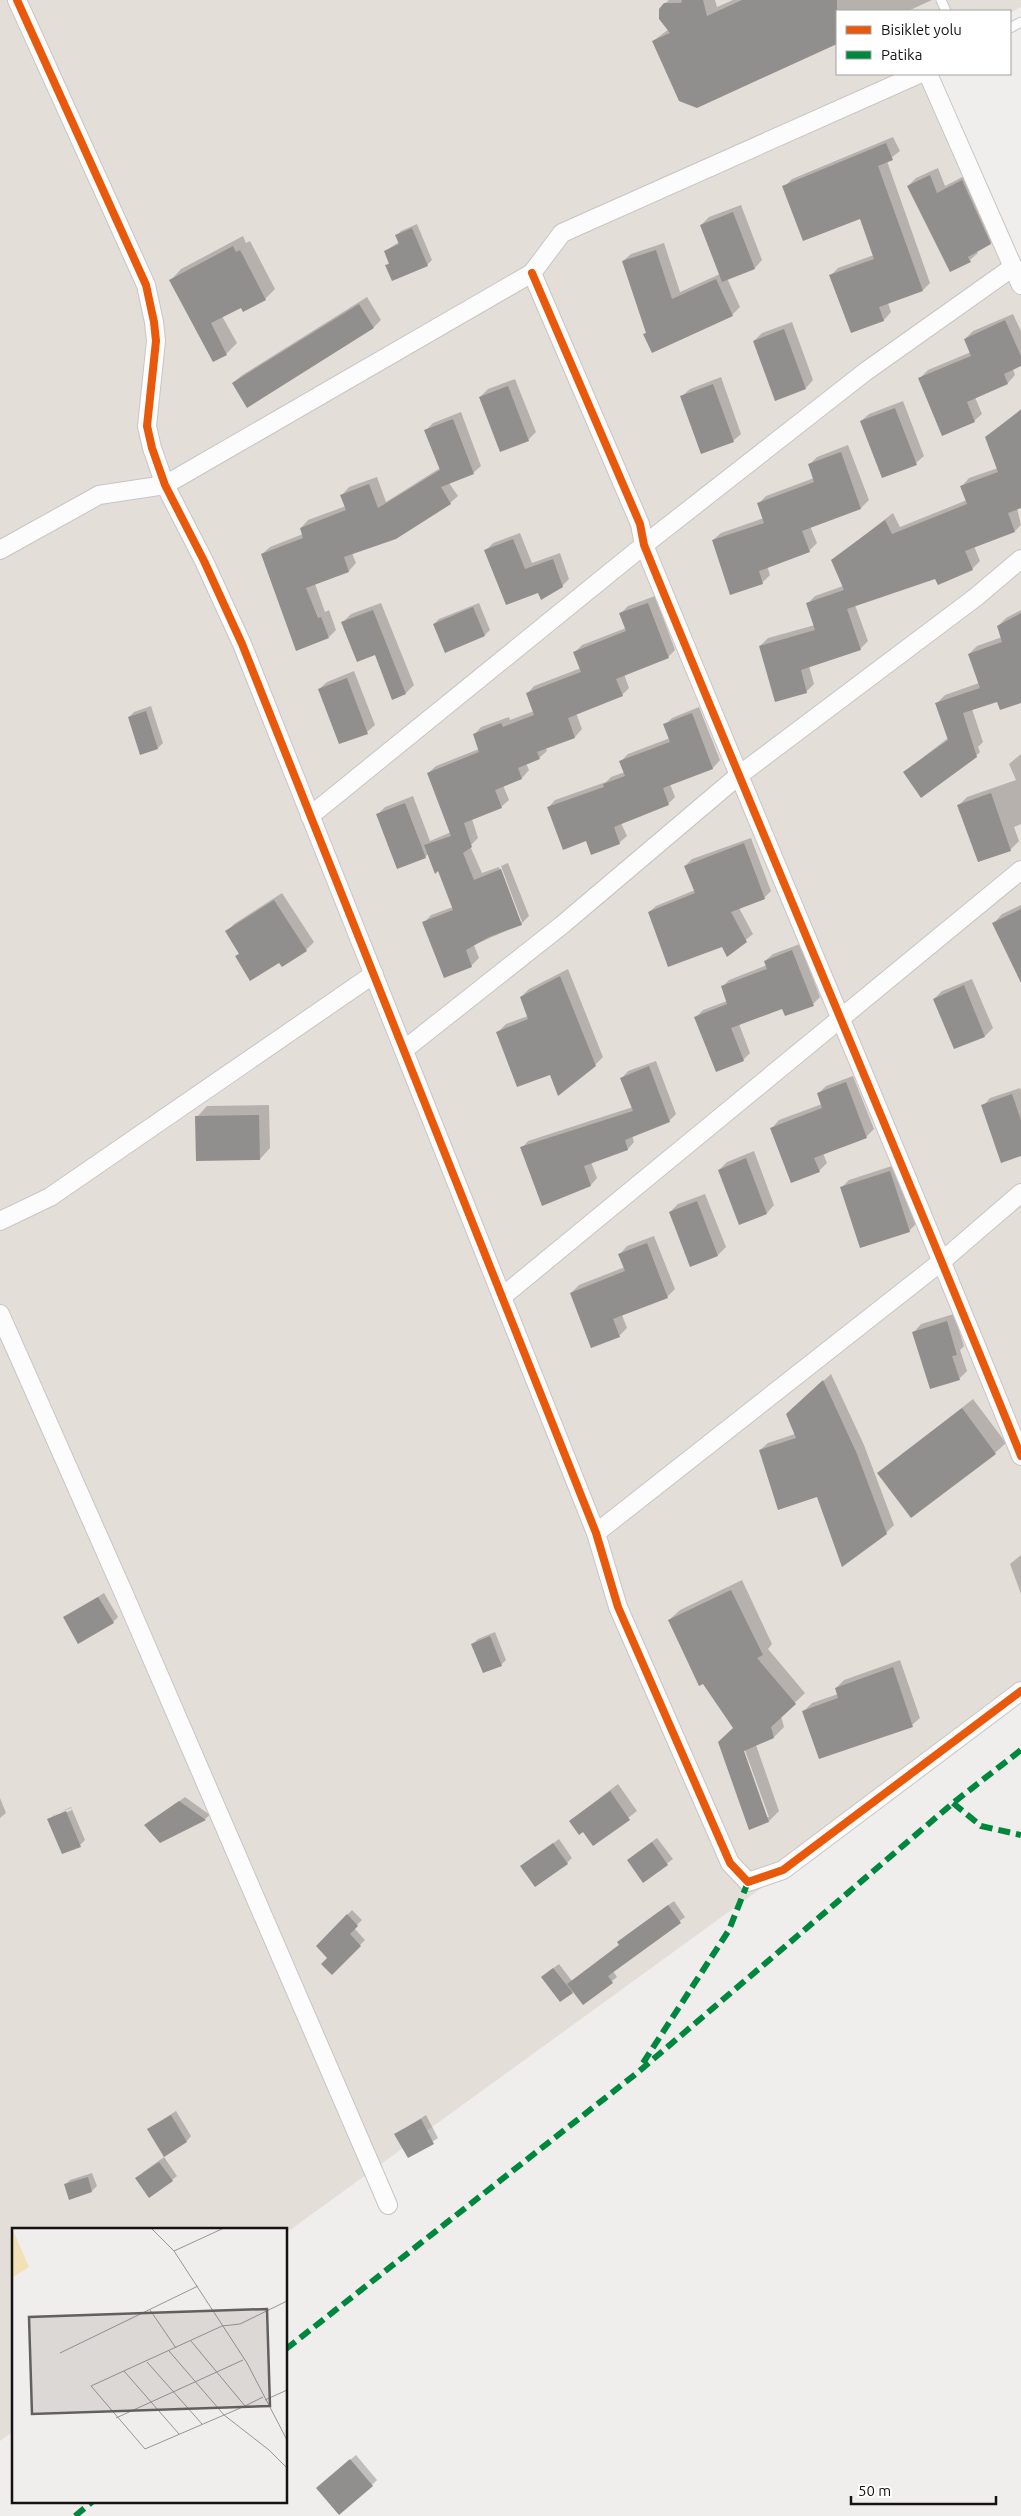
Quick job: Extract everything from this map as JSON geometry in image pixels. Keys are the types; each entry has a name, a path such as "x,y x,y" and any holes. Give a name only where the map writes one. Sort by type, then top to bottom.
{"street":[{"path":"17,0 146,285 156,341 147,426 165,485 204,561 242,644 405,1049 596,1533 618,1607 730,1864 748,1882 783,1870 1021,1691"},
{"path":"0,550 99,496 165,485 532,273 562,232 917,75"},
{"path":"928,75 1021,286"},
{"path":"310,816 644,545 865,372 1013,267"},
{"path":"532,273 640,524 644,545 738,776 942,1261 1021,1456"},
{"path":"405,1049 562,925 738,776 976,597 1021,559"},
{"path":"503,1296 1021,870"},
{"path":"0,1221 50,1197 374,974"},
{"path":"596,1533 942,1261 1021,1193"},
{"path":"0,1314 124,1594 388,2205"}],"shaded area":[{"path":"0,0 1021,0 1021,7 1011,12 1011,10 836,10 836,75 928,75 1021,295 1021,1700 288,2232 288,2228 12,2228 12,2432 0,2441"}],"building":[{"path":"682,0 703,0 707,16 742,0 837,0 836,44 697,108 679,101 652,41 670,33 659,19 659,9 664,3 681,3"},
{"path":"886,143 893,160 878,166 923,291 879,307 884,321 851,333 829,275 874,259 860,219 803,241 782,186"},
{"path":"930,175 937,193 962,180 991,244 968,257 971,262 950,272 907,186"},
{"path":"733,212 755,269 722,282 700,225"},
{"path":"412,228 428,266 392,281 385,265 389,264 384,251 399,244 395,235"},
{"path":"233,246 236,252 240,250 266,300 243,312 241,308 211,323 227,355 213,362 169,280"},
{"path":"656,250 672,299 716,279 733,316 652,353 643,334 646,333 622,261"},
{"path":"359,304 374,328 247,408 232,383"},
{"path":"1005,320 1021,356 1021,366 1004,374 1008,384 967,402 975,422 942,436 918,378 971,356 964,339"},
{"path":"784,329 806,389 775,401 753,341"},
{"path":"713,384 734,442 701,454 680,396"},
{"path":"508,386 529,441 500,452 479,397"},
{"path":"895,408 917,465 882,478 860,421"},
{"path":"1021,410 1021,508 1008,513 1015,532 965,551 973,570 938,585 935,579 847,609 861,650 801,670 807,693 775,702 759,646 815,630 806,603 844,590 831,560 885,520 892,534 967,504 960,486 998,472 985,437"},
{"path":"453,419 474,474 441,487 451,504 396,539 344,557 349,572 306,588 318,618 321,617 329,638 296,651 261,554 303,538 300,528 346,510 340,495 369,484 378,508 440,470 424,430"},
{"path":"841,452 861,509 802,531 810,552 759,571 763,584 730,595 712,540 764,523 757,503 814,482 808,464"},
{"path":"513,539 525,569 553,559 563,587 541,600 538,593 506,605 484,550"},
{"path":"648,603 669,658 616,679 623,696 568,718 575,738 537,752 540,759 518,768 522,779 495,790 502,808 464,823 472,847 463,853 474,880 501,869 522,925 489,937 466,950 472,967 444,978 422,922 453,910 438,871 435,874 424,845 451,836 427,773 479,752 473,734 501,723 503,727 534,715 526,693 581,672 573,652 626,631 619,613"},
{"path":"473,607 485,636 445,653 433,624"},
{"path":"373,610 406,694 392,700 375,655 357,662 341,622"},
{"path":"1021,613 1021,703 1000,710 997,702 963,713 977,757 921,798 903,772 948,740 935,703 980,688 968,654 1002,642 997,626"},
{"path":"347,678 368,734 339,744 318,689"},
{"path":"146,711 158,749 140,755 128,717"},
{"path":"692,713 713,769 663,788 669,805 614,827 620,844 591,855 586,841 563,850 547,807 604,787 603,784 625,776 619,761 670,742 663,724"},
{"path":"991,793 1011,851 978,862 957,805"},
{"path":"405,803 426,858 397,869 376,814"},
{"path":"744,843 765,899 731,912 747,942 727,957 722,947 668,967 648,912 695,893 684,866"},
{"path":"274,900 307,951 282,967 279,963 250,981 235,956 239,954 225,931"},
{"path":"1021,909 1021,983 992,923"},
{"path":"792,950 814,1006 785,1016 782,1009 731,1028 744,1061 716,1072 694,1017 727,1004 721,986 767,969 764,961"},
{"path":"560,976 596,1066 558,1096 550,1075 517,1087 496,1032 528,1019 520,997"},
{"path":"964,985 985,1037 954,1049 933,999"},
{"path":"649,1066 670,1122 625,1140 628,1150 584,1166 591,1186 542,1206 520,1147 633,1111 620,1078"},
{"path":"846,1082 867,1138 814,1158 820,1172 791,1183 770,1128 822,1108 817,1093"},
{"path":"1012,1094 1021,1120 1021,1156 1001,1163 981,1105"},
{"path":"259,1115 260,1160 196,1161 195,1116"},
{"path":"746,1158 767,1214 739,1225 718,1170"},
{"path":"890,1171 910,1232 860,1248 840,1187"},
{"path":"697,1201 718,1256 690,1267 669,1212"},
{"path":"647,1243 668,1298 613,1319 620,1337 591,1348 570,1293 625,1271 618,1254"},
{"path":"947,1321 957,1355 952,1356 960,1380 930,1389 912,1332"},
{"path":"823,1380 857,1454 887,1534 842,1567 817,1497 778,1510 759,1450 796,1438 786,1414"},
{"path":"962,1408 996,1454 911,1518 877,1473"},
{"path":"731,1590 763,1655 757,1658 796,1704 771,1727 774,1738 744,1751 769,1822 749,1830 718,1742 733,1728 703,1684 699,1686 668,1620"},
{"path":"98,1597 114,1623 78,1644 63,1617"},
{"path":"490,1636 502,1666 483,1673 471,1644"},
{"path":"893,1667 913,1727 819,1759 802,1711 838,1698 835,1688"},
{"path":"610,1791 630,1820 593,1846 583,1832 579,1835 569,1821"},
{"path":"179,1801 206,1820 160,1843 144,1825"},
{"path":"66,1811 81,1847 62,1854 47,1819"},
{"path":"652,1842 668,1865 643,1883 627,1860"},
{"path":"553,1843 568,1864 535,1887 520,1866"},
{"path":"668,1905 681,1923 608,1976 613,1983 583,2005 567,1984 619,1945 617,1942"},
{"path":"347,1914 358,1926 350,1934 361,1946 332,1975 321,1964 327,1958 316,1946"},
{"path":"553,1968 573,1993 560,2002 541,1977"},
{"path":"171,2115 187,2142 164,2157 147,2129"},
{"path":"421,2119 434,2144 408,2158 394,2134"},
{"path":"159,2162 173,2181 149,2198 135,2178"},
{"path":"88,2177 92,2192 69,2200 64,2184"},
{"path":"350,2459 373,2486 339,2515 316,2488"}],"marked path":[{"path":"288,2347 637,2073 953,1803 1021,1750"},
{"path":"953,1803 981,1826 1021,1835"},
{"path":"643,2063 729,1930 748,1882"},
{"path":"75,2516 90,2504"}],"cycle path":[{"path":"17,0 146,285 156,341 147,426 152,448 165,485 204,561 242,644 596,1533 618,1607 730,1863 748,1882 783,1870 1021,1691"},
{"path":"532,273 640,524 644,545 1021,1456"}]}
